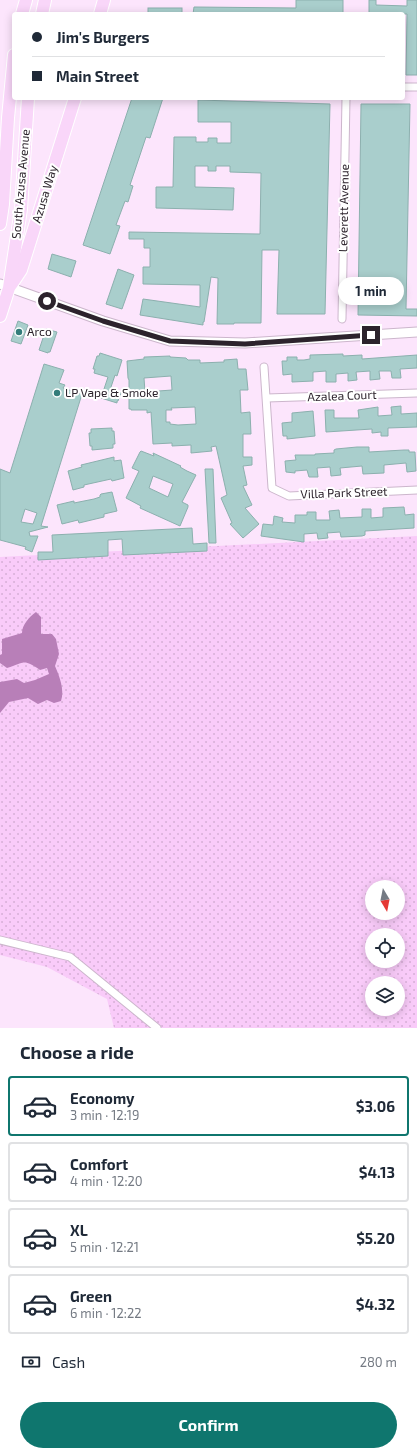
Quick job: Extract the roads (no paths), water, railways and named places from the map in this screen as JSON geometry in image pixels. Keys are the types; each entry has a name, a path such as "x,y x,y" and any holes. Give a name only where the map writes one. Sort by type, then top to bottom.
{"main road":[{"path":"23,12 26,0"},
{"path":"42,12 45,0"},
{"path":"101,12 104,0"},
{"name":"South Azusa Avenue","path":"0,224 3,204 8,79 12,63"},
{"name":"South Azusa Avenue","path":"0,316 21,209 28,100"},
{"name":"Azusa Way","path":"5,286 21,270 74,100"}],"street":[{"path":"405,87 417,87"},
{"name":"Leverett Avenue","path":"342,319 346,100"},
{"path":"5,286 103,321 170,341 245,344 417,332"},
{"path":"264,367 267,398"},
{"name":"Azalea Court","path":"267,398 417,393"},
{"name":"Villa Park Street","path":"267,398 272,488 289,496 417,490"},
{"path":"0,940 70,957 157,1028"}],"place":[{"name":"Arco","path":"19,332"},
{"name":"LP Vape & Smoke","path":"57,393"}]}
